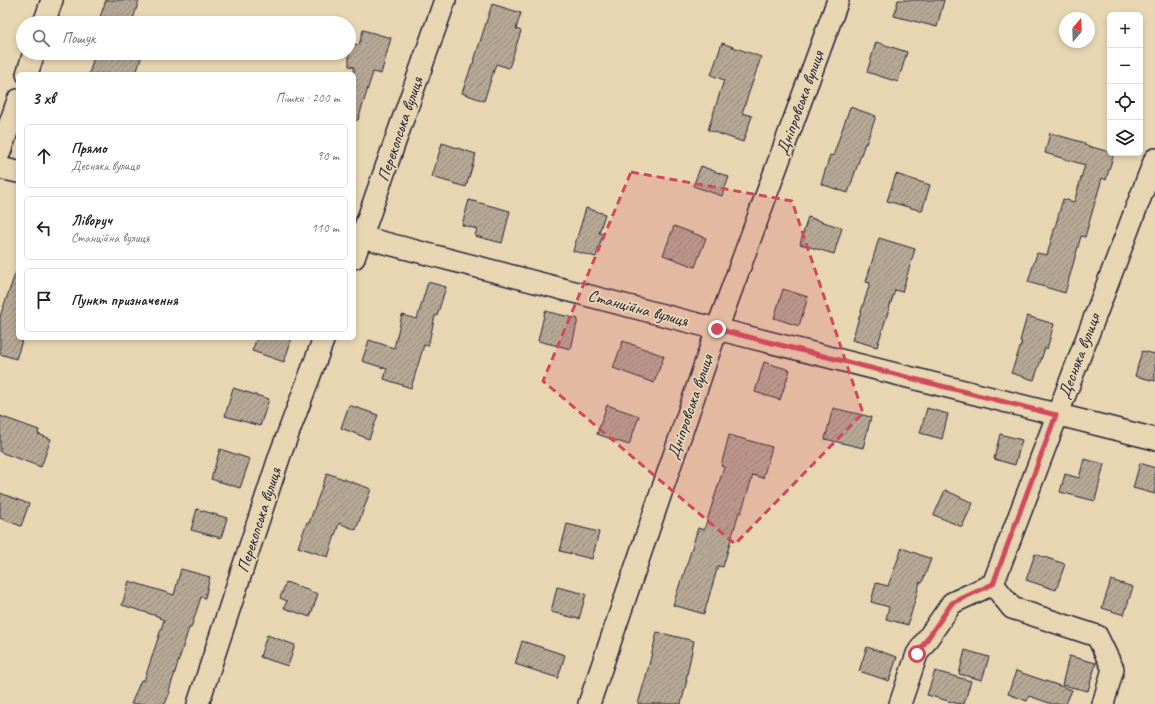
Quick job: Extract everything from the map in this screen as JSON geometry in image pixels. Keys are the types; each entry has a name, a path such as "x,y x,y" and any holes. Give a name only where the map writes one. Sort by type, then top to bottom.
{"street":[{"path":"46,16 52,0"},
{"name":"Перекопська вулиця","path":"356,247 358,236 445,0"},
{"name":"Дніпровська вулиця","path":"589,704 717,329 838,0"},
{"path":"28,72 32,60"},
{"path":"0,152 16,106"},
{"name":"Десняка вулиця","path":"993,584 1056,415 1155,159"},
{"path":"0,168 16,172"},
{"name":"Станційна вулиця","path":"358,236 717,329 1155,439"},
{"name":"Перекопська вулиця","path":"198,704 280,455 323,340"},
{"path":"900,704 917,654 952,603 993,584 1012,608 1097,636 1113,669 1103,704"}],"highlighted area":[{"path":"631,172 792,201 863,413 735,544 543,381"}],"building":[{"path":"106,0 139,0 134,16 100,16"},
{"path":"898,0 944,0 937,27 894,16"},
{"path":"492,4 521,13 516,29 521,31 509,68 496,64 484,101 462,93"},
{"path":"363,30 391,38 381,74 373,72 358,120 356,120 356,72 354,72 354,67 349,66 349,60 356,60 356,44 359,45"},
{"path":"876,42 907,52 898,82 867,72"},
{"path":"722,43 761,57 742,113 752,116 743,142 708,130 724,80 711,75"},
{"path":"93,60 140,60 137,72 90,72"},
{"path":"850,107 876,116 848,193 821,184 830,155 833,156"},
{"path":"1050,133 1085,143 1084,145 1107,151 1107,156 1113,156 1106,180 1102,178 1085,237 1081,236 1065,293 1028,282 1037,253 1047,255 1063,199 1074,202 1085,165 1045,153"},
{"path":"442,143 476,154 466,187 432,177"},
{"path":"701,166 729,177 722,196 693,186"},
{"path":"896,174 930,185 922,211 887,201"},
{"path":"469,200 510,211 502,243 475,236 477,229 462,225"},
{"path":"586,208 605,214 599,233 603,234 596,257 573,251"},
{"path":"808,217 842,228 834,254 800,244"},
{"path":"674,226 706,238 695,267 663,255"},
{"path":"879,238 915,249 902,292 895,290 877,347 852,340 870,283 866,282"},
{"path":"16,272 16,340 22,340 16,359 0,354 0,316"},
{"path":"428,282 446,287 437,316 435,316 428,346 424,345 411,388 384,379 387,369 362,361 369,340 394,348 402,315 417,319"},
{"path":"783,289 808,297 799,326 774,318"},
{"path":"545,311 578,319 571,349 538,341"},
{"path":"1027,316 1054,324 1047,349 1045,348 1034,380 1011,373 1022,342 1020,341"},
{"path":"256,340 291,340 284,362 252,351"},
{"path":"623,341 664,356 654,383 613,368"},
{"path":"1142,351 1155,354 1155,381 1135,376"},
{"path":"764,362 790,370 780,400 755,392"},
{"path":"233,388 269,399 260,426 225,416"},
{"path":"349,405 378,415 369,439 341,428"},
{"path":"607,405 639,416 629,445 597,434"},
{"path":"833,408 871,417 863,448 825,439"},
{"path":"927,408 948,414 942,439 920,433"},
{"path":"0,416 39,430 38,434 51,439 41,467 0,452"},
{"path":"1000,434 1022,440 1015,465 994,459"},
{"path":"729,435 772,447 763,478 753,475 741,513 739,512 723,567 718,566 704,614 673,605 698,528 704,530 724,467 721,466"},
{"path":"220,449 250,459 240,488 211,479"},
{"path":"1084,459 1104,464 1095,501 1060,492 1065,474 1079,478"},
{"path":"1140,463 1155,468 1155,494 1133,488"},
{"path":"327,473 371,489 356,530 339,523 328,557 298,547 307,522 309,523"},
{"path":"945,490 973,503 962,527 934,515"},
{"path":"0,493 29,504 21,526 0,518"},
{"path":"197,509 227,518 221,538 191,530"},
{"path":"567,524 599,532 592,559 560,551"},
{"path":"902,548 931,559 922,583 920,582 908,625 886,619 889,607 871,602 876,583 888,586"},
{"path":"1035,554 1065,564 1056,590 1026,580"},
{"path":"181,569 210,577 205,598 201,597 191,628 189,628 165,704 131,704 141,680 144,681 164,620 159,618 160,617 122,605 129,581 174,595"},
{"path":"1111,580 1133,587 1124,615 1102,608"},
{"path":"286,582 318,594 310,617 284,608 287,601 280,598"},
{"path":"557,587 586,594 579,619 551,612"},
{"path":"657,632 694,641 681,704 638,704"},
{"path":"267,635 295,645 288,666 260,657"},
{"path":"522,641 565,655 558,678 515,664"},
{"path":"867,647 897,657 889,681 859,671"},
{"path":"965,650 989,657 982,680 959,674"},
{"path":"1069,656 1096,663 1088,691 1062,685"},
{"path":"935,671 971,681 964,704 927,695"},
{"path":"1016,671 1072,690 1066,704 1052,704 1029,696 1027,701 1008,694"}],"route":[{"path":"717,329 1056,415 993,584 952,603 917,654"}]}
